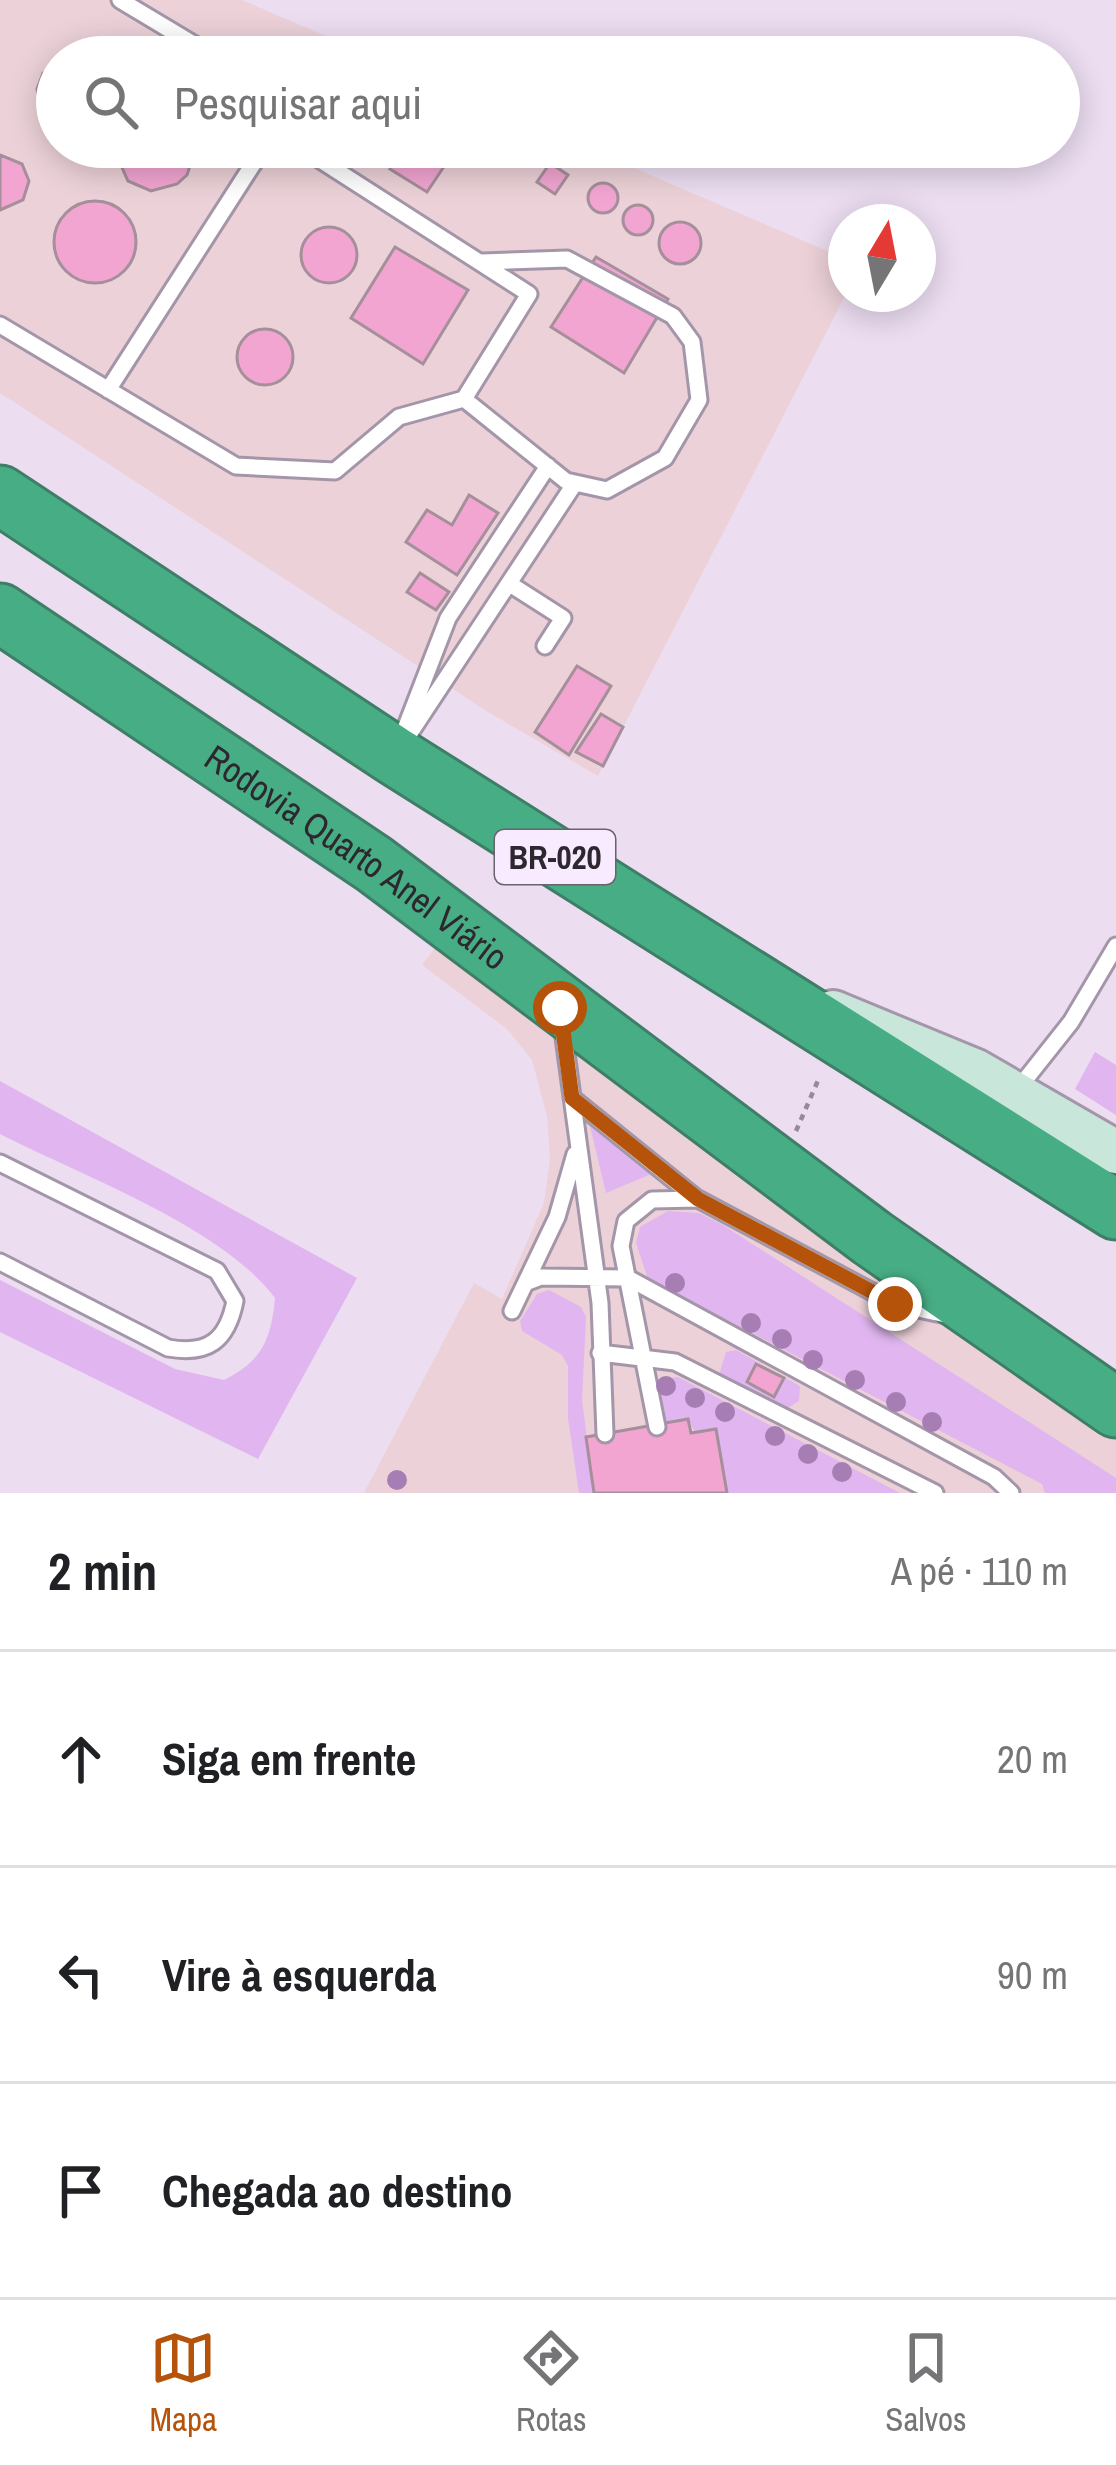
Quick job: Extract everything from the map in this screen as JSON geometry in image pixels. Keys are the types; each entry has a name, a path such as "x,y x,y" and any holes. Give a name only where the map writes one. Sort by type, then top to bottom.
{"highway":[{"name":"BR-020","path":"0,495 395,756 1116,1210"},
{"name":"Rodovia Quarto Anel Viário","path":"0,613 374,864 777,1168 1116,1408"}],"street":[{"path":"769,991 908,1038 1015,1092 1116,1152"}],"lane":[{"path":"120,0 180,36"},
{"path":"108,390 251,168"},
{"path":"0,325 236,466 335,471 399,417 464,399 529,294 333,168"},
{"path":"464,399 548,466 575,483 607,490 665,458 699,400 692,342 674,316 567,259 479,262"},
{"path":"395,756 448,618 548,466"},
{"path":"395,756 575,483"},
{"path":"509,584 563,618 545,646"},
{"path":"1015,1092 1070,1022 1116,946"},
{"path":"560,1008 597,1281 605,1434"},
{"path":"572,1098 698,1199 895,1304 1004,1327"},
{"path":"512,1311 568,1185 578,1139"},
{"path":"0,1163 218,1271 235,1301 218,1343 194,1353 168,1348 0,1262"},
{"path":"657,1427 621,1246 626,1220 652,1200 698,1199"},
{"path":"528,1282 541,1277 628,1278 994,1477 1011,1493"},
{"path":"601,1353 675,1362 935,1493"}],"path":[{"path":"777,1168 814,1096 832,1031"}],"shaded area":[{"path":"0,0 242,0 326,36 36,36 36,168 634,168 828,251 828,312 837,312 598,776 488,712 0,393"},
{"path":"440,941 1116,1410 1116,1493 364,1493 474,1283 502,1299 544,1203 550,1158 547,1116 532,1060 507,1029 422,965"},
{"path":"1095,1052 1116,1065 1116,1115 1075,1089"},
{"path":"0,1081 357,1278 258,1459 0,1332 0,1280 175,1369 224,1380 262,1348 275,1298 251,1272 186,1226 0,1134"},
{"path":"589,1122 656,1172 606,1193"},
{"path":"668,1211 699,1213 723,1225 1116,1478 1116,1493 1045,1493 1042,1484 648,1279 636,1243 640,1227"},
{"path":"549,1290 581,1307 586,1317 582,1400 594,1493 579,1493 568,1418 568,1366 562,1355 522,1331 520,1321 537,1294"},
{"path":"736,1350 800,1386 799,1401 786,1409 719,1375 726,1352"},
{"path":"678,1377 900,1493 727,1493 688,1419 666,1422 659,1389 663,1379"}],"building":[{"path":"0,155 22,164 29,181 23,200 0,210"},
{"path":"122,168 189,168 177,184 151,191 128,181"},
{"path":"391,168 443,168 427,192"},
{"path":"547,168 568,175 555,194 537,182"},
{"path":"603,183 618,198 603,213 588,198"},
{"path":"95,201 124,213 136,242 124,271 95,283 66,271 54,242 66,213"},
{"path":"638,205 653,220 638,235 623,220"},
{"path":"680,222 695,228 701,243 695,258 680,264 665,258 659,243 665,228"},
{"path":"329,227 349,235 357,255 349,275 329,283 309,275 301,255 309,235"},
{"path":"395,247 468,290 423,364 351,318"},
{"path":"596,257 668,299 624,373 551,327"},
{"path":"265,329 285,337 293,357 285,377 265,385 245,377 237,357 245,337"},
{"path":"469,495 498,513 457,575 406,542 427,510 452,525"},
{"path":"420,573 449,592 436,610 407,592"},
{"path":"577,666 611,686 569,755 535,732"},
{"path":"601,714 623,727 603,766 576,752"},
{"path":"756,1364 784,1378 774,1397 747,1382"},
{"path":"688,1419 691,1433 716,1429 727,1493 594,1493 586,1437"}],"route":[{"path":"560,1008 572,1098 698,1199 895,1304"}]}
